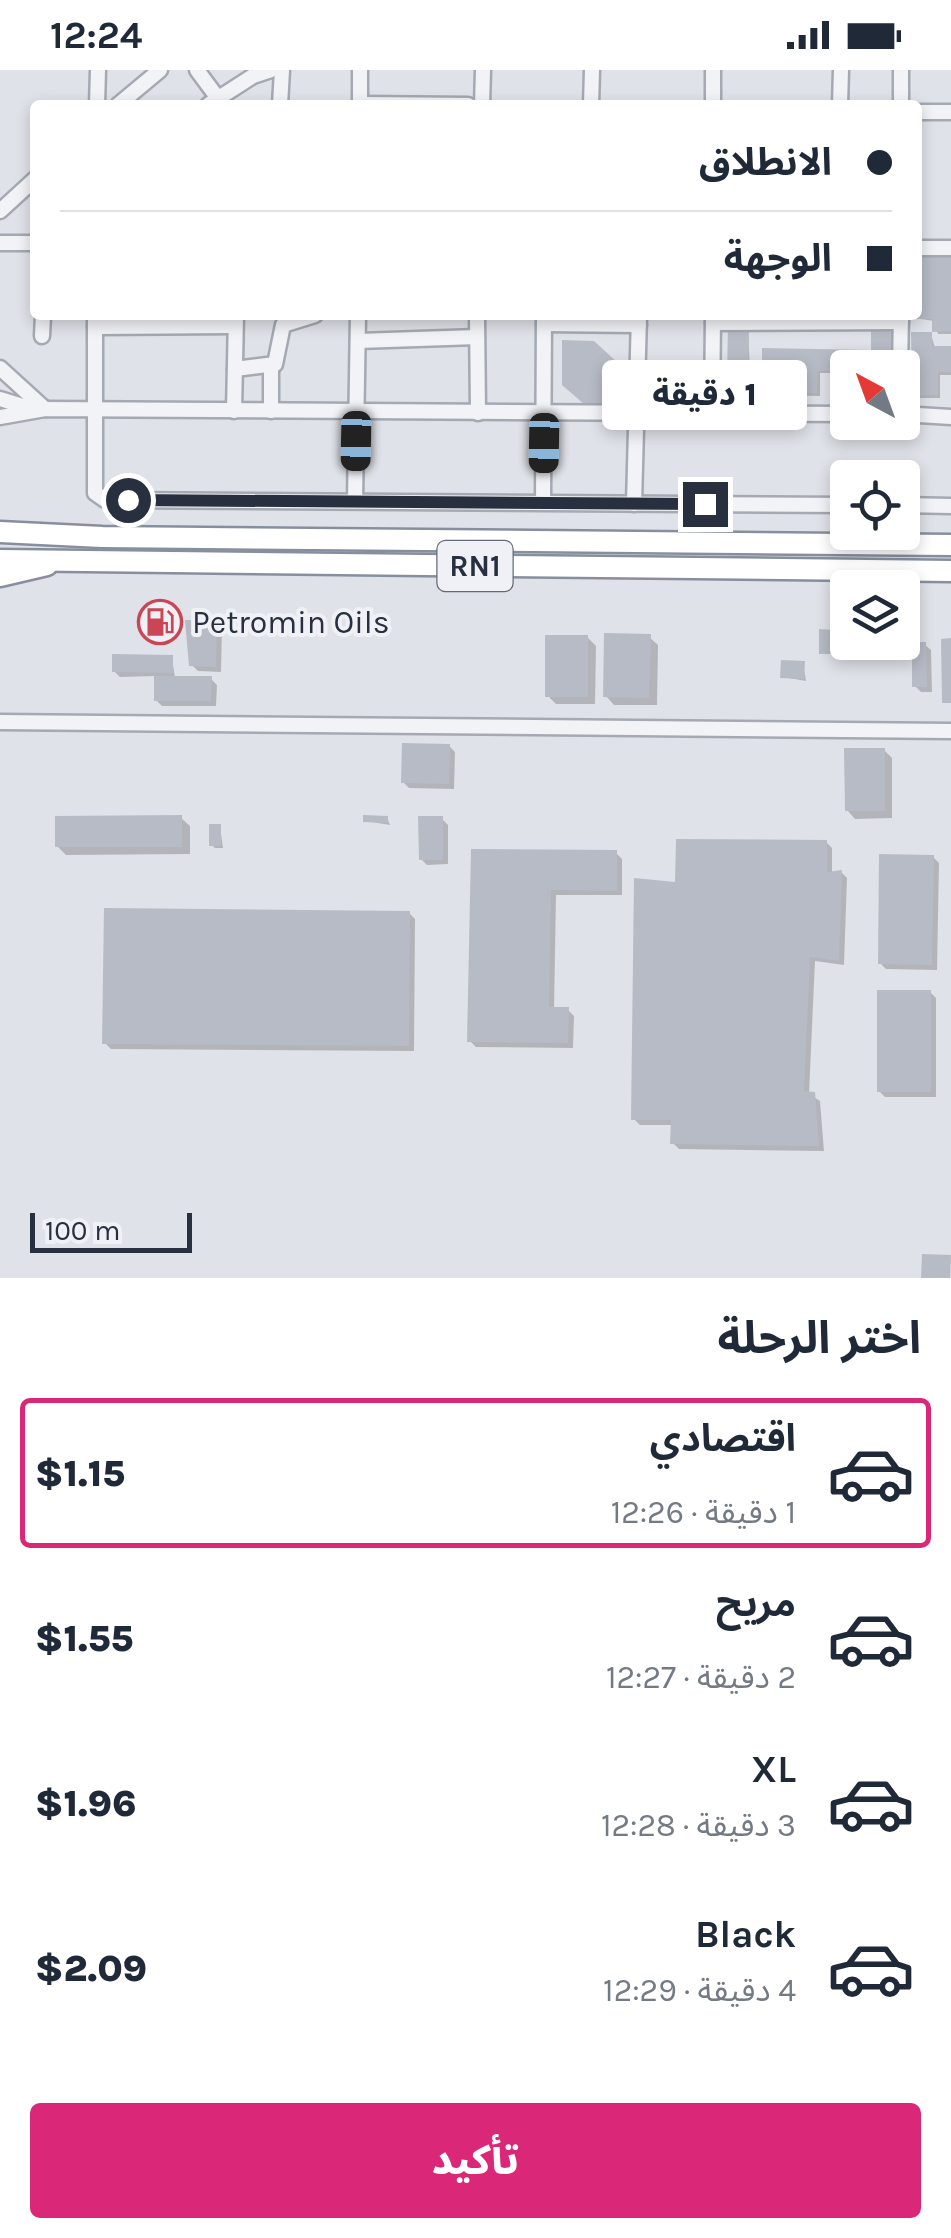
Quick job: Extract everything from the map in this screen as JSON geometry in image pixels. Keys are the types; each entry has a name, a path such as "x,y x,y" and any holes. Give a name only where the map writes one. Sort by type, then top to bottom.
{"highway":[{"name":"RN1","path":"6,530 951,544"},
{"name":"RN1","path":"0,560 951,572"},
{"path":"0,576 67,560"}],"street":[{"path":"96,100 98,70"},
{"path":"124,100 160,70"},
{"path":"197,70 212,100"},
{"path":"214,100 271,70"},
{"path":"280,100 282,70"},
{"path":"360,70 360,100"},
{"path":"482,100 483,70"},
{"path":"591,100 592,70"},
{"path":"713,70 713,100"},
{"path":"840,100 842,70"},
{"path":"901,70 901,100"},
{"path":"234,87 235,100"},
{"path":"922,112 951,112"},
{"path":"0,211 30,184"},
{"path":"0,243 30,243"},
{"path":"922,248 951,248"},
{"path":"42,336 43,320"},
{"path":"235,369 271,366 280,358 283,324 297,320"},
{"path":"355,500 358,320"},
{"path":"477,320 478,413"},
{"path":"543,502 544,320 639,320 634,504"},
{"path":"712,415 713,320"},
{"path":"900,350 901,320"},
{"path":"234,411 236,321 95,321 95,493 101,499 830,505"},
{"path":"358,341 476,337"},
{"path":"271,366 271,411"},
{"path":"0,368 40,409"},
{"path":"0,399 40,409"},
{"path":"0,417 40,409 830,414"},
{"path":"920,415 951,416"},
{"path":"920,506 951,506"},
{"path":"0,722 951,731"}],"building":[{"path":"922,255 951,255 951,331 932,332 932,319 922,319"},
{"path":"728,324 749,324 748,369 762,370 762,348 871,350 830,350 830,371 818,371 817,393 747,392 747,378 727,377"},
{"path":"871,327 893,328 892,350 871,350"},
{"path":"911,332 932,332 932,346 951,346 951,372 938,372 938,395 920,396 920,350 911,350"},
{"path":"562,340 594,341 630,374 628,403 584,404 562,385"},
{"name":"Petromin Oils","path":"146,611 176,612 175,634 145,633"},
{"path":"185,620 217,620 216,667 189,666"},
{"path":"819,629 830,630 830,654 819,654"},
{"path":"604,633 651,634 649,698 603,697"},
{"path":"545,635 588,635 588,697 545,697"},
{"path":"951,638 951,703 942,703 941,639"},
{"path":"920,642 926,642 927,687 912,687 912,660 920,660"},
{"path":"112,654 173,655 173,673 112,672"},
{"path":"781,660 805,661 804,679 780,678"},
{"path":"154,676 212,676 211,701 154,701"},
{"path":"402,743 450,744 449,784 401,783"},
{"path":"844,748 885,748 885,811 845,811"},
{"path":"182,815 182,847 55,847 55,816"},
{"path":"363,815 388,816 388,823 363,822"},
{"path":"418,816 443,816 443,860 419,860"},
{"path":"209,824 221,824 221,846 209,846"},
{"path":"676,839 827,840 827,872 842,870 839,961 810,957 804,1091 815,1092 819,1146 670,1144 671,1120 631,1120 634,878 675,882"},
{"path":"471,849 617,850 617,891 551,890 549,1007 569,1007 568,1043 467,1042"},
{"path":"879,854 934,855 932,965 878,964"},
{"path":"104,908 410,911 409,1046 102,1044"},
{"path":"877,990 931,990 931,1092 877,1092"},
{"path":"922,1254 951,1255 950,1278 921,1278"}],"place":[{"name":"Petromin Oils","path":"160,622"}],"route":[{"path":"128,500 705,504"}]}
